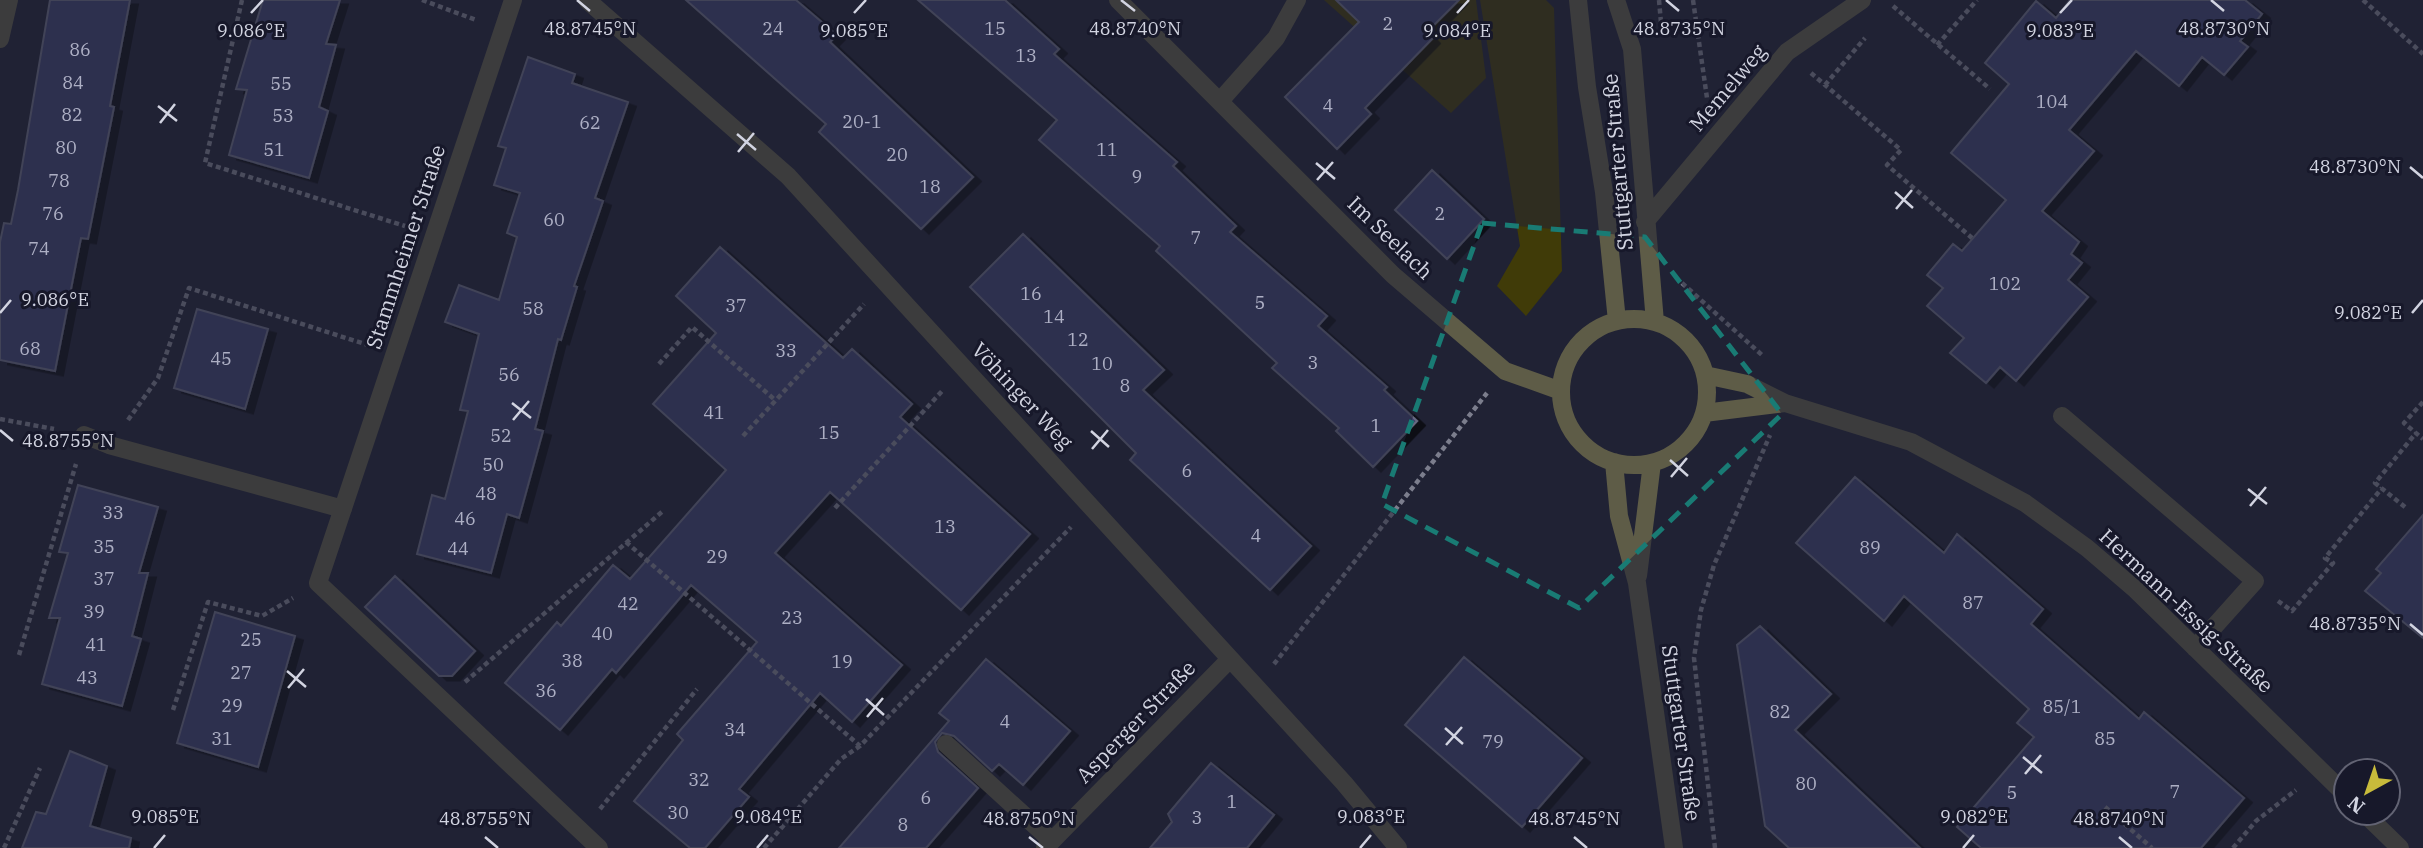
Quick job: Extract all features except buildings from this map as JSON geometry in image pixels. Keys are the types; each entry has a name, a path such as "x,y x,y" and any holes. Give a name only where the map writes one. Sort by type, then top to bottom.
{"street":[{"path":"0,38 9,0"},
{"name":"Stammheimer Straße","path":"318,583 513,0"},
{"name":"Vöhinger Weg","path":"587,0 788,176 1344,783 1398,848"},
{"name":"Im Seelach","path":"1118,0 1394,275 1505,371 1561,391"},
{"path":"1220,101 1276,38 1297,0"},
{"name":"Stuttgarter Straße","path":"1578,0 1587,87 1604,192 1617,321"},
{"name":"Stuttgarter Straße","path":"1616,0 1632,49 1655,322"},
{"name":"Memelweg","path":"1645,222 1787,52 1862,0"},
{"path":"1636,319 1655,322 1687,342 1705,375 1704,413 1685,445 1669,457 1633,466 1614,462 1596,455 1570,428 1563,410 1561,391 1564,372 1578,347 1599,328 1617,321 1636,319"},
{"name":"Hermann-Essig-Straße","path":"1705,375 1747,384 1785,403 1911,442 2025,503 2087,548 2195,648 2332,782"},
{"name":"Hermann-Essig-Straße","path":"1704,413 1785,403"},
{"path":"2062,416 2255,580 2195,648"},
{"path":"85,435 109,445 343,509"},
{"name":"Stuttgarter Straße","path":"1614,462 1619,516 1637,583 1674,848"},
{"name":"Stuttgarter Straße","path":"1637,583 1651,463"},
{"path":"318,583 599,848"},
{"name":"Asperger Straße","path":"1049,845 1230,659"},
{"path":"946,744 1049,845"},
{"path":"2378,827 2400,848"}],"path":[{"path":"242,0 205,163 434,235"},
{"path":"422,0 503,30"},
{"path":"1693,0 1714,141"},
{"path":"1937,45 1977,0"},
{"path":"2363,0 2423,54"},
{"path":"1884,15 1892,5 1990,89"},
{"path":"1825,85 1867,35"},
{"path":"1787,52 1901,150 1887,165 1972,238"},
{"path":"743,436 886,281"},
{"path":"109,445 158,378 189,288 396,353"},
{"path":"659,365 692,327 775,400"},
{"path":"835,508 964,366"},
{"path":"1256,687 1505,371"},
{"path":"2423,402 2404,423 2423,439"},
{"path":"0,419 85,435 19,655"},
{"path":"2405,507 2375,482 2416,433"},
{"path":"2292,611 2333,563 2325,558 2382,488"},
{"path":"764,848 841,759 860,746 1091,506"},
{"path":"443,701 663,511"},
{"path":"626,542 860,746"},
{"path":"173,710 208,602 262,616 318,583"},
{"path":"581,831 698,689"},
{"path":"4,848 40,768"},
{"path":"2233,848 2256,821 2321,771"},
{"path":"2105,807 2152,848"}],"highlighted area":[{"path":"1482,223 1645,237 1782,414 1579,608 1382,504"}],"shaded area":[{"path":"1324,0 1476,0 1486,78 1451,113"},
{"path":"1480,0 1546,0 1554,8 1562,271 1526,316 1497,286 1520,246"}]}
